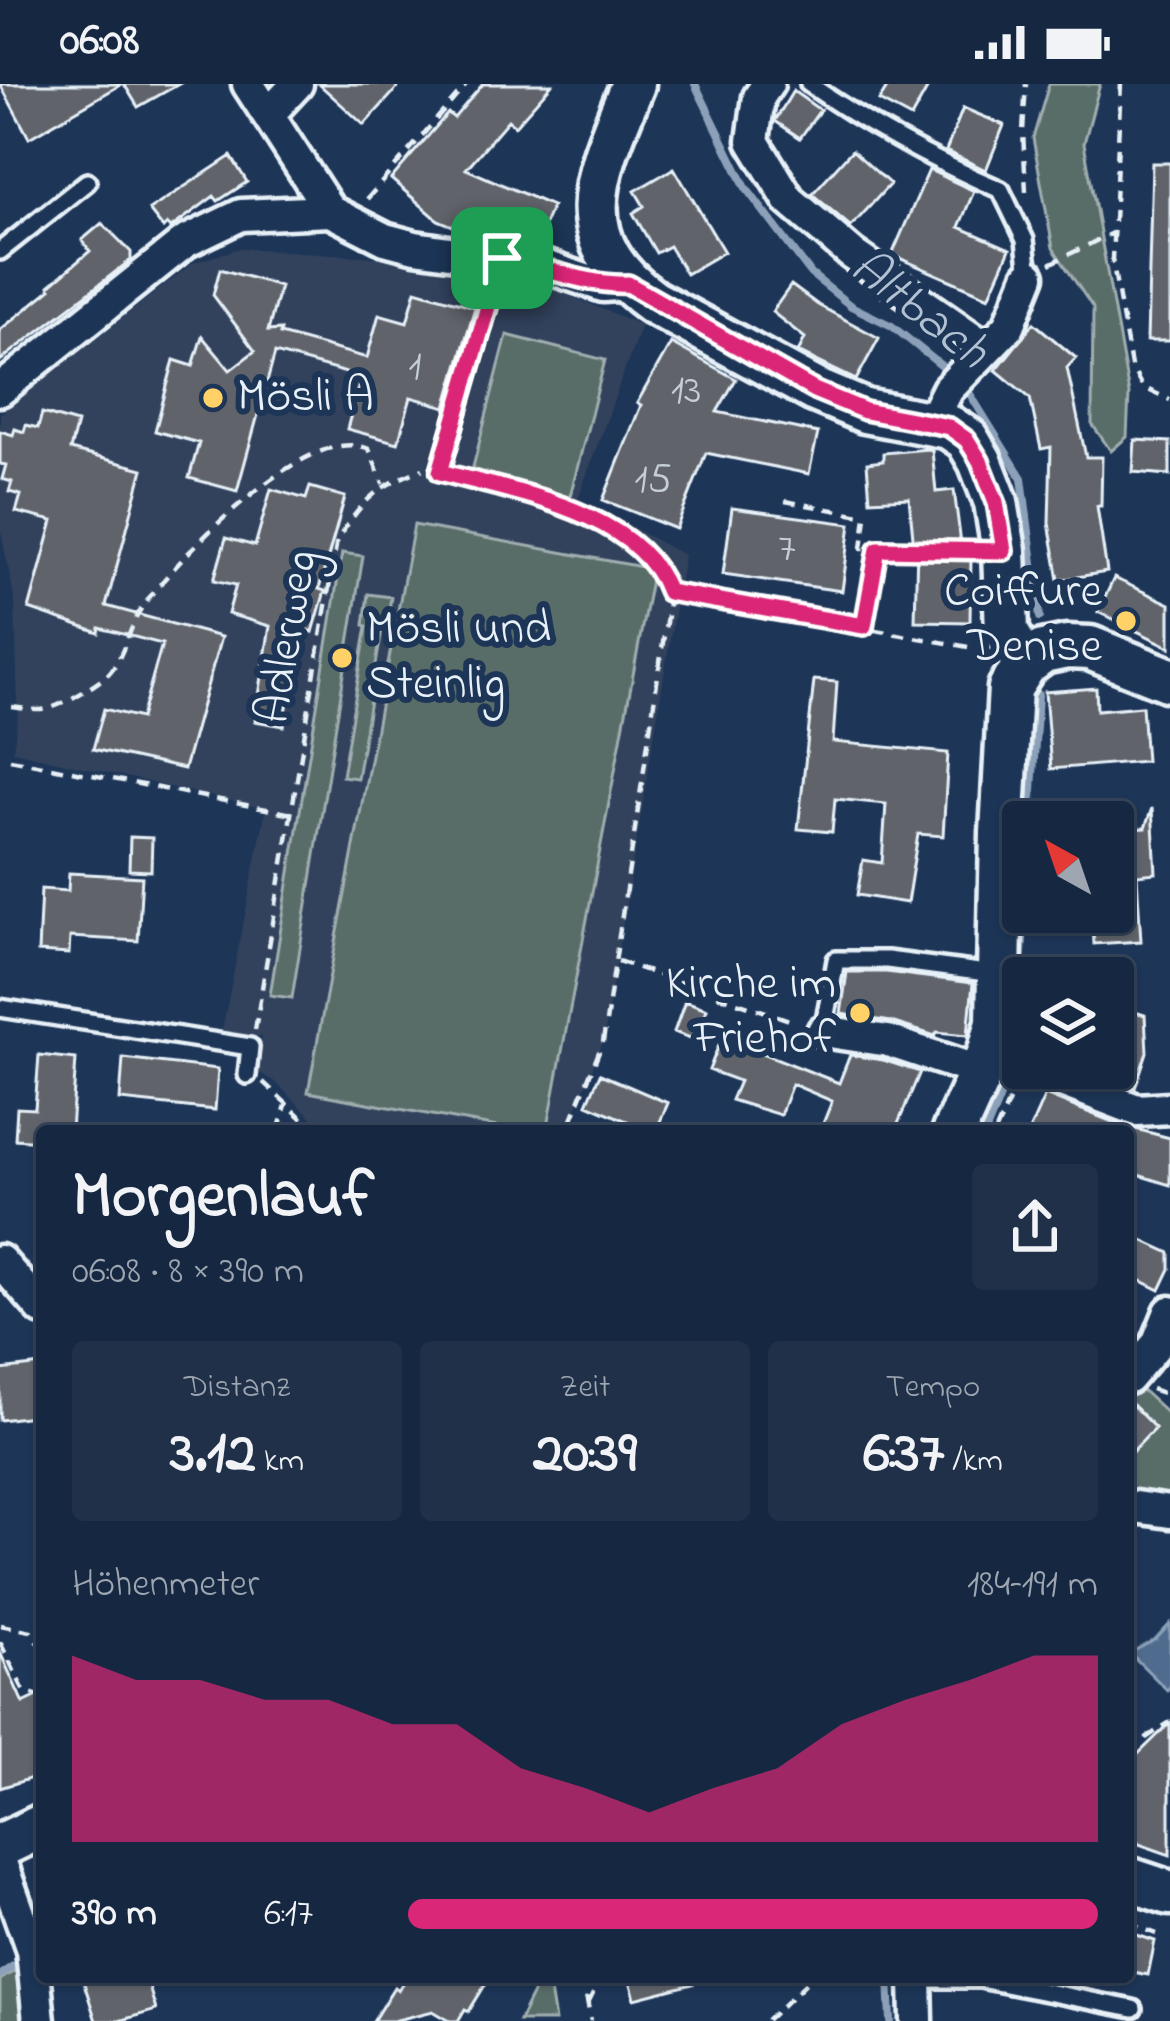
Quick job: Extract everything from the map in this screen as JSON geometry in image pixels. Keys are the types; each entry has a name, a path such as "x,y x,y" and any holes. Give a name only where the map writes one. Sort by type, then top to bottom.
{"street":[{"path":"248,84 339,216"},
{"path":"269,114 297,84"},
{"path":"633,84 603,160 592,217 608,258 628,284 814,390 865,411 958,382 1009,326 1029,276"},
{"path":"768,84 759,97 753,141 789,200 851,254 958,382"},
{"path":"0,390 185,242 241,215 339,216 385,239 415,247 544,266 603,286 628,284"},
{"path":"958,382 949,427 967,440 996,502 1004,551 1007,632 1025,665"},
{"path":"1002,1044 998,1022 1010,688 1025,665 1043,652 1090,648 1170,680"},
{"path":"823,1031 889,1041 1002,1074"},
{"path":"960,1125 1002,1082"},
{"path":"1057,1089 1137,1110 1170,1108"},
{"path":"0,1262 36,1300"},
{"path":"1134,1371 1156,1344 1170,1312"},
{"path":"1134,1506 1170,1513"},
{"path":"0,1846 36,1829"},
{"path":"0,1860 32,1950 39,2021"},
{"path":"1134,1881 1170,1893"},
{"path":"916,1983 917,2021"}],"lane":[{"path":"809,84 868,126 1001,190 1025,240 1029,276"},
{"path":"0,251 87,182"},
{"path":"440,472 502,258"},
{"path":"823,1031 836,960 886,960 1001,975"},
{"path":"0,1007 250,1047 247,1075"},
{"path":"1000,1983 1133,2009"}],"path":[{"path":"339,216 467,84"},
{"path":"1025,240 1030,233 1023,131 1026,84"},
{"path":"1121,84 1112,259 1131,366 1142,387 1170,400"},
{"path":"1029,276 1112,233"},
{"path":"13,707 44,711 108,675 141,608 223,515 270,480 323,450 355,444 369,449 383,484 427,468 573,509 605,525 654,563 668,592 603,1042 569,1125"},
{"name":"Adlerweg","path":"250,1047 337,540 364,499 383,484"},
{"path":"785,501 866,516 862,548 1004,551"},
{"path":"864,626 878,549"},
{"path":"668,592 973,648 989,642"},
{"path":"10,759 292,814"},
{"path":"616,961 823,1031"},
{"path":"247,1075 275,1089 310,1125"},
{"path":"997,1125 1005,1089"},
{"path":"280,1125 287,1102"},
{"path":"0,1624 31,1631 36,1640"},
{"path":"0,1642 24,1691 36,1695"},
{"path":"1134,1746 1170,1722"},
{"path":"1134,1925 1156,1934"},
{"path":"583,1983 591,2021"},
{"path":"588,2004 598,1983"},
{"path":"767,2021 806,1983"}],"shaded area":[{"name":"Mösli und Steinlig","path":"240,248 494,265 641,325 578,499 684,555 603,1042 569,1125 320,1125 258,1072 262,1037 222,1031 266,809 13,751 18,714 15,602 0,526 0,414 193,263"},
{"path":"1170,1624 1167,1690 1134,1657 1134,1651 1156,1639"}],"green space":[{"path":"1049,84 1100,84 1084,143 1129,394 1127,437 1111,451 1092,424 1093,308 1053,248 1033,138"},
{"path":"507,335 605,360 569,500 471,475"},
{"path":"414,525 653,569 548,1125 487,1125 308,1092"},
{"path":"342,553 363,556 292,998 270,995"},
{"path":"368,594 391,597 357,778 342,776"},
{"path":"1143,1391 1170,1416 1170,1499 1134,1494 1134,1450 1155,1428 1134,1407 1134,1392"},
{"path":"16,1970 22,2021 0,2021 0,1980"},
{"path":"538,1983 549,1983 555,2021 519,2021"}],"building":[{"path":"0,84 122,84 29,138"},
{"path":"124,84 179,84 138,107"},
{"path":"319,84 401,84 364,125"},
{"path":"483,84 552,84 515,126 508,120 466,169 552,206 535,245 485,225 477,236 438,220 391,179 448,113 454,118"},
{"path":"889,84 930,84 911,118 879,101"},
{"path":"793,91 820,110 800,138 775,121"},
{"path":"963,108 1004,125 986,170 946,151"},
{"path":"852,150 890,184 851,227 812,194"},
{"path":"231,156 247,182 218,201 214,196 171,228 167,224 163,228 149,210"},
{"path":"1152,163 1170,163 1170,341 1147,341"},
{"path":"674,168 724,252 686,274 669,246 656,253 633,213 644,206 635,191"},
{"path":"929,170 974,191 959,227 1010,249 989,297 892,255"},
{"path":"102,223 131,252 131,260 0,361 0,330 90,251 82,240"},
{"path":"220,269 280,286 268,331 281,330 280,334 367,358 379,314 407,322 416,290 475,307 446,407 411,397 398,443 347,429 361,377 275,353 237,491 189,478 199,443 155,431 174,360 193,366 202,336 230,370 255,351 213,295"},
{"path":"791,285 879,338 856,380 798,352 805,338 772,312"},
{"path":"1034,323 1076,358 1067,368 1086,457 1102,457 1101,506 1097,506 1107,572 1059,580 1049,523 1051,447 1041,449 1030,398 996,370"},
{"path":"671,343 736,379 717,412 818,433 809,474 706,453 676,529 603,500 641,405 637,403"},
{"path":"42,413 77,423 70,450 143,469 106,606 221,637 184,769 93,749 104,709 141,718 162,644 100,628 99,633 29,609 53,521 16,512 21,495 9,492 12,482 2,479 6,465 0,464 0,431 13,435 15,429 24,432 26,425 38,428"},
{"path":"1135,440 1170,442 1170,475 1133,472"},
{"path":"932,450 936,492 954,490 963,559 971,559 970,622 915,621 917,547 909,498 870,500 867,463 883,461 883,453"},
{"path":"310,487 345,497 319,589 325,591 313,632 300,628 284,726 255,721 270,626 228,614 236,585 214,580 226,538 255,546 271,489 306,499"},
{"path":"732,508 851,524 842,591 723,574"},
{"path":"1114,578 1170,604 1170,647 1098,612"},
{"path":"814,680 837,682 833,742 948,753 943,836 918,834 907,903 857,895 863,860 882,863 886,804 835,799 832,832 798,829"},
{"path":"1096,688 1097,710 1142,706 1146,761 1051,769 1045,692"},
{"path":"1152,808 1156,873 1137,875 1141,941 1094,944 1093,933 1134,933 1134,829 1145,828"},
{"path":"130,837 152,838 151,871 129,870"},
{"path":"69,873 142,877 138,941 70,937 69,954 38,952 41,889 68,891"},
{"path":"847,972 973,983 968,1035 937,1032 935,1036 891,1022 841,1014"},
{"path":"685,1001 707,1009 696,1040 674,1032"},
{"path":"1134,1012 1145,1015 1147,1052 1135,1088"},
{"path":"722,1037 839,1083 850,1055 920,1072 898,1125 822,1125 832,1101 792,1084 780,1115 731,1100 739,1081 709,1070"},
{"path":"39,1055 76,1059 71,1125 36,1125 36,1141 15,1139 17,1108 35,1109"},
{"path":"123,1058 218,1069 215,1110 120,1100"},
{"path":"600,1074 668,1103 659,1125 634,1125 587,1104"},
{"path":"1045,1095 1120,1125 1032,1125"},
{"path":"1134,1129 1170,1138 1170,1185 1134,1174"},
{"path":"1140,1239 1170,1253 1170,1269 1160,1290 1134,1277 1134,1252"},
{"path":"36,1366 36,1416 0,1420 0,1370"},
{"path":"1134,1407 1155,1428 1134,1450"},
{"path":"0,1652 23,1703 36,1697 36,1777 0,1788"},
{"path":"1170,1723 1170,1855 1139,1844 1134,1836 1134,1758"},
{"path":"1134,1934 1155,1941 1148,1975 1134,1972"},
{"path":"84,1983 148,1983 156,2010 119,2021 96,2021"},
{"path":"402,1983 486,1983 458,2021 433,2011 373,2021 394,1987 398,1990"},
{"path":"631,1983 693,1983 693,1984 635,1999"}],"waterway":[{"name":"Altbach","path":"695,84 746,188 811,274 851,306 892,326 954,376"},
{"name":"Altbach","path":"965,386 1022,478 1040,617"},
{"name":"Altbach","path":"1031,801 1038,695"},
{"name":"Altbach","path":"1022,957 1023,933"},
{"name":"Altbach","path":"988,1125 1003,1089"},
{"name":"Altbach","path":"0,1975 13,1966"},
{"path":"889,1983 891,2021"}],"place":[{"name":"Mösli A","path":"213,398"},
{"name":"Coiffure Denise","path":"1126,621"},
{"name":"Mösli und Steinlig","path":"342,658"},
{"name":"Kirche im Friehof","path":"860,1013"}],"route":[{"path":"502,258 603,286 628,284 814,390 865,411 949,427 967,440 980,461 996,502 1004,551 878,549 864,626 668,592 654,563 605,525 573,509 440,472 502,258"}]}
